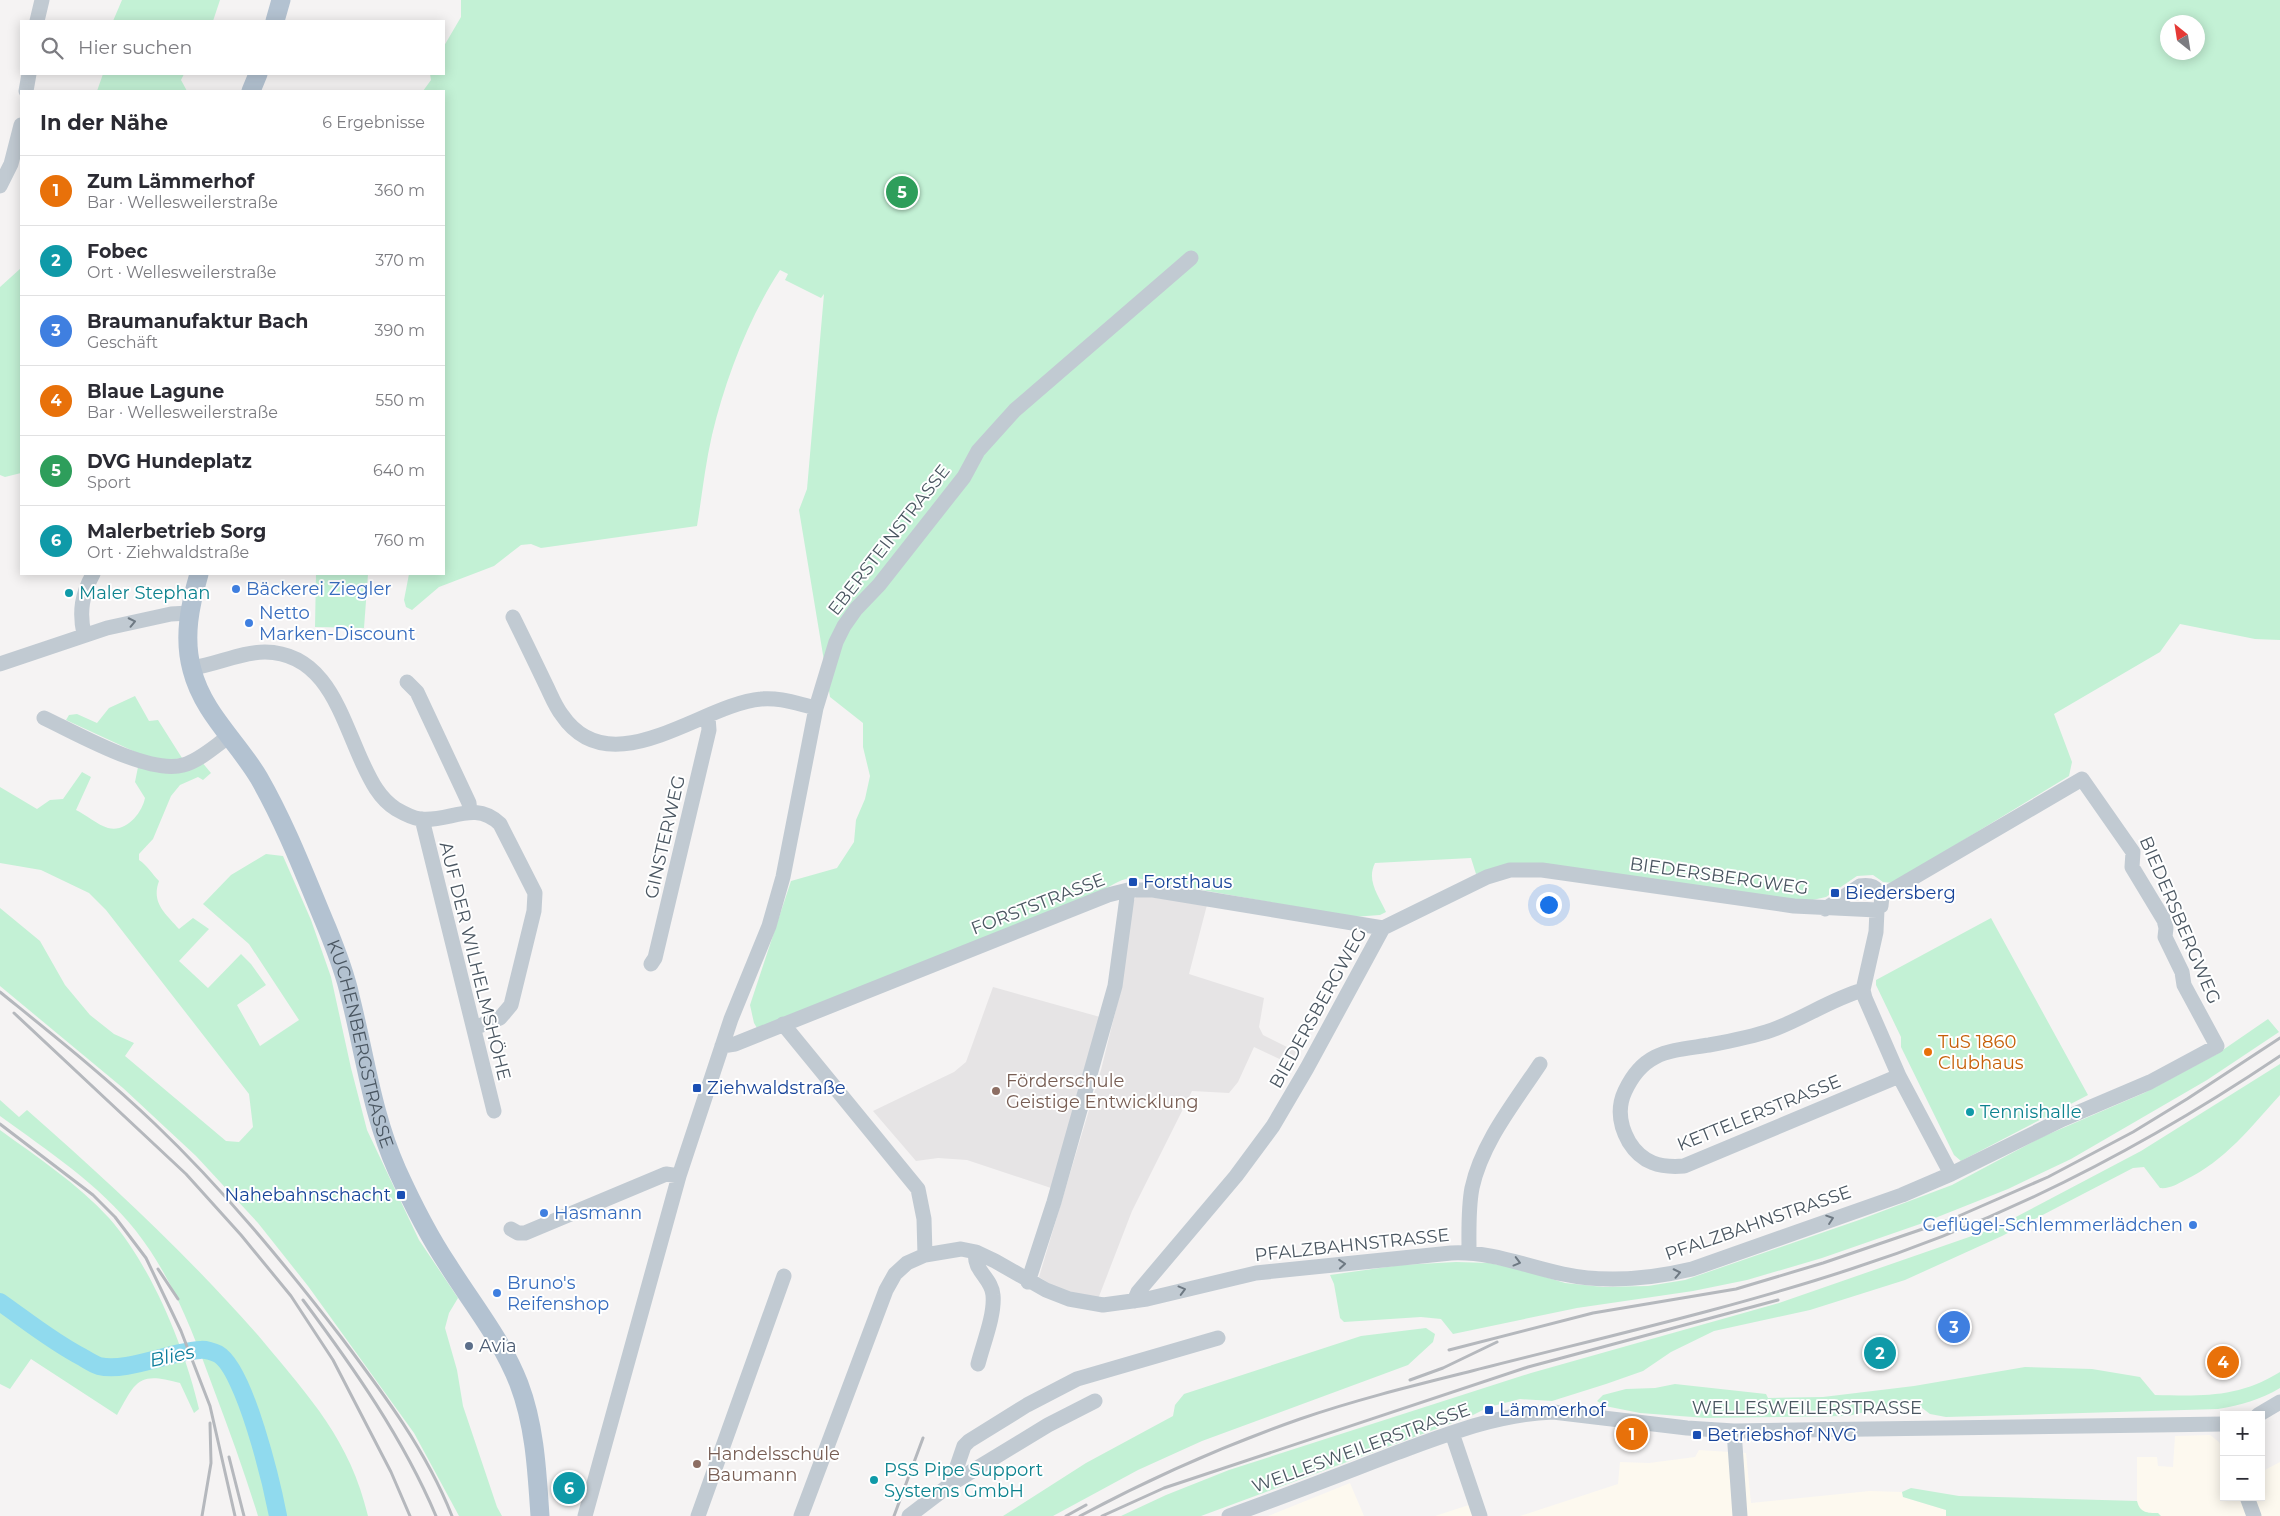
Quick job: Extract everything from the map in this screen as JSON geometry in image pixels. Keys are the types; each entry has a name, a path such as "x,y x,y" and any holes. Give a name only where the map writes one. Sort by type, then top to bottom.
{"main road":[{"path":"275,20 281,0"},
{"path":"251,90 258,75"},
{"name":"KUCHENBERGSTRASSE","path":"199,575 189,613 188,634 191,668 200,695 210,712 255,772 272,803 328,930 350,994 369,1087 390,1154 424,1226 500,1344 520,1387 534,1444 540,1516"}],"street":[{"path":"37,20 42,0"},
{"path":"26,90 29,75"},
{"path":"0,186 12,164 20,129"},
{"name":"EBERSTEINSTRASSE","path":"722,1046 769,926 783,877 816,708 829,660 844,626 964,477 978,451 992,433 1015,410 1191,258"},
{"path":"84,634 81,622 82,602 93,575"},
{"path":"0,664 84,634 171,614 189,613"},
{"path":"513,616 561,715 569,724 585,736 606,743 632,743 648,740 743,702 760,699 781,700 816,708"},
{"path":"191,668 250,653 286,654 295,657 311,667 324,682 371,782 380,796 396,810 422,820 470,812 493,818 500,824 532,884 535,902 511,1005 500,1018 474,1028"},
{"path":"407,682 417,692 469,803 470,812"},
{"name":"GINSTERWEG","path":"651,964 655,958 673,887 709,730 708,717"},
{"path":"44,718 135,760 168,768 185,765 228,736"},
{"name":"BIEDERSBERGWEG","path":"1134,1301 1138,1292 1236,1176 1273,1126 1383,928 1487,877 1519,869 1542,870 1825,909 1880,903 1979,837 2082,779 2133,852 2132,867 2164,920 2166,928 2165,937 2182,972 2184,985 2217,1046"},
{"name":"AUF DER WILHELMSHÖHE","path":"422,820 494,1111"},
{"name":"BIEDERSBERGWEG","path":"1825,909 1860,886 1873,886 1880,903"},
{"path":"1028,1282 1054,1202 1115,986 1128,890"},
{"name":"FORSTSTRASSE","path":"722,1046 735,1044 1100,899 1128,890 1153,890 1383,928"},
{"path":"1880,903 1876,932 1863,990 1899,1076 1951,1174"},
{"name":"KETTELERSTRASSE","path":"1863,990 1774,1030 1740,1039 1672,1050 1647,1062 1634,1075 1622,1100 1620,1110 1621,1122 1626,1137 1643,1159 1654,1165 1684,1166 1899,1076"},
{"path":"783,1024 918,1189 924,1220 925,1255"},
{"path":"585,1516 679,1176 722,1046"},
{"name":"PFALZBAHNSTRASSE","path":"976,1252 1028,1282 1069,1299 1091,1304 1108,1305 1134,1301 1256,1273 1402,1257 1469,1252 1587,1278 1616,1279 1672,1274 1692,1269 1892,1198 1951,1174 2063,1119 2150,1082 2217,1046"},
{"path":"1469,1252 1469,1219 1472,1187 1480,1163 1495,1133 1540,1064"},
{"path":"511,1229 518,1234 525,1233 666,1174 679,1176"},
{"path":"801,1516 886,1290 895,1274 907,1264 925,1255 961,1248 976,1252 975,1258 978,1269 986,1278 993,1294 993,1305 978,1364"},
{"path":"698,1516 784,1276"},
{"path":"951,1484 964,1446 969,1441 1044,1396 1088,1374 1218,1338"},
{"path":"909,1516 951,1484 1048,1425 1094,1401"},
{"path":"2265,1411 2280,1402"},
{"name":"WELLESWEILERSTRASSE","path":"1230,1516 1248,1513 1452,1433 1504,1417 1553,1412 1687,1428 1734,1431 1957,1426 2220,1424"},
{"path":"1734,1431 1740,1516"},
{"path":"1452,1433 1480,1516"},
{"path":"2248,1501 2254,1516"}],"shaded area":[{"path":"1137,895 1207,905 1189,974 1264,998 1259,1027 1263,1035 1299,1053 1292,1065 1254,1047 1238,1082 1229,1093 1192,1091 1132,1211 1098,1299 1065,1293 1039,1277 1101,1070 1120,993 1133,902"},
{"name":"Förderschule Geistige Entwicklung","path":"993,987 1100,1017 1051,1188 967,1160 938,1158 916,1161 873,1111 954,1072 966,1062"},
{"path":"2210,1435 2219,1442 2220,1501 2265,1501 2265,1470 2280,1462 2280,1516 2161,1516 2158,1513 2146,1513 2139,1509 2137,1501 2137,1457 2157,1457 2158,1466 2173,1467 2175,1436"},
{"path":"1699,1450 1746,1453 1751,1503 1870,1491 1902,1492 1903,1497 1946,1510 1946,1516 1520,1516 1618,1484 1620,1462 1649,1463 1695,1457"},
{"path":"1350,1483 1364,1516 1268,1516"},
{"path":"1472,1504 1476,1516 1435,1516"}],"green space":[{"path":"122,0 220,0 213,20 113,20"},
{"path":"461,0 2280,0 2280,640 2255,639 2180,624 2160,652 2054,714 2072,762 2069,776 1893,883 1883,882 1873,875 1857,876 1826,897 1808,901 1511,864 1476,874 1471,858 1375,863 1372,876 1373,882 1386,912 1380,915 1353,917 1139,878 1128,878 1101,891 757,1028 750,1005 791,881 837,868 854,842 856,820 865,799 870,776 863,747 863,723 830,697 799,510 807,489 824,294 821,298 785,280 788,274 780,270 758,308 739,350 717,414 705,469 697,526 541,548 531,544 521,545 494,566 439,587 412,610 406,607 404,600 409,575 445,575 445,90 424,90 431,80 430,75 445,75 445,44 461,17"},
{"path":"103,75 184,75 181,80 186,90 97,90"},
{"path":"20,269 20,473 5,477 0,475 0,287"},
{"path":"316,575 368,575 364,628 315,627"},
{"path":"135,696 149,721 158,720 182,758 157,762 66,720 69,715 77,714 97,723 109,708"},
{"path":"201,761 211,773 203,780 198,777 180,785 171,796 153,839 139,854 139,860 159,881 157,896 164,913 179,929 193,918 209,929 179,961 208,988 241,954 251,964 266,985 237,1005 260,1046 299,1020 249,944 203,904 231,875 266,854 283,856 311,920 331,977 367,1130 419,1240 458,1298 449,1313 445,1328 457,1370 463,1406 497,1507 502,1516 459,1516 414,1433 308,1286 258,1223 196,1156 123,1088 0,986 0,908 40,941 65,985 90,1015 114,1034 134,1043 125,1056 226,1141 239,1142 253,1127 249,1094 106,910 89,893 41,870 0,863 0,787 37,809 50,800 63,799 82,772 91,777 76,810 104,827 115,829 127,825 137,815 143,804 145,798 135,782 138,767"},
{"path":"1991,918 2088,1095 1961,1161 1954,1155 1901,1047 1901,1037 1876,985 1876,980"},
{"path":"2268,1019 2279,1032 2207,1080 2071,1159 2008,1189 1920,1224 1822,1258 1747,1280 1693,1291 1577,1308 1453,1334 1441,1319 1421,1317 1344,1322 1340,1318 1334,1284 1330,1275 1401,1265 1456,1262 1489,1263 1519,1269 1565,1283 1603,1287 1648,1286 1685,1280 1859,1220 1952,1185 2042,1137 2144,1093 2217,1054"},
{"path":"2280,1064 2280,1095 2248,1131 2225,1153 2199,1172 2173,1186 2160,1188 2144,1167 2133,1168 2002,1236 1905,1280 1810,1310 1714,1331 1671,1352 1643,1371 1606,1384 1552,1401 1520,1399 1489,1407 1471,1416 1201,1516 1121,1516 1166,1495 1229,1470 1531,1373 1779,1303 1995,1228 2141,1151"},
{"path":"0,1100 19,1117 27,1110 89,1165 149,1221 235,1309 296,1381 326,1421 351,1465 368,1516 258,1516 199,1349 172,1287 161,1268 136,1231 106,1198 54,1155 0,1116"},
{"path":"0,1130 57,1171 84,1194 109,1218 124,1237 152,1283 175,1334 193,1385 199,1409 194,1413 180,1383 155,1378 140,1382 134,1387 117,1415 31,1359 10,1389 0,1384"},
{"path":"1426,1328 1435,1334 1433,1342 1408,1365 1202,1441 1138,1470 1053,1516 1003,1516 1086,1463 1173,1416 1175,1405 1184,1394 1361,1336"},
{"path":"2025,1367 2092,1369 2140,1377 2155,1395 2219,1394 2249,1387 2280,1372 2280,1388 2250,1402 2218,1409 1946,1417 1930,1414 1917,1404 1877,1409 1848,1416 1706,1418 1640,1413 1605,1406 1597,1401 1603,1395 1626,1389 1655,1388 1675,1384 1766,1394 1768,1398 1823,1397 1914,1386"},
{"path":"1911,1488 1959,1496 2137,1501 2142,1510 2158,1513 2161,1516 1946,1516 1946,1510 1903,1497 1902,1492"}],"waterway":[{"name":"Blies","path":"0,1302 61,1345 99,1366 122,1367 188,1351 207,1350 218,1354 228,1364 238,1381 247,1404 256,1429 278,1516"}],"railway":[{"path":"0,992 118,1090 205,1174 252,1227 319,1309 388,1401 430,1468 452,1516"},
{"path":"14,1013 186,1174 241,1235 291,1296 333,1360 391,1472 410,1516"},
{"path":"1449,1350 1593,1313 1736,1289 1823,1263 1952,1219 2048,1177 2133,1132 2280,1038"},
{"path":"1080,1516 1188,1463 1271,1429 1321,1412 1363,1399 1661,1324 1756,1298 1851,1269 1964,1228 2019,1204 2126,1150 2229,1089 2280,1056"},
{"path":"0,1124 93,1195 115,1217 146,1258 181,1331 210,1406 235,1516"},
{"path":"158,1269 178,1299"},
{"path":"303,1300 358,1377 393,1431 436,1516"},
{"path":"1102,1516 1164,1488 1528,1367 1778,1300"},
{"path":"1410,1380 1443,1368 1497,1342"},
{"path":"202,1516 211,1463 210,1423"},
{"path":"894,1516 923,1438"},
{"path":"229,1457 244,1516"},
{"path":"1066,1516 1086,1505"}],"place":[{"name":"DVG Hundeplatz","path":"902,192"},
{"name":"Bäckerei Ziegler","path":"236,589"},
{"name":"Maler Stephan","path":"69,593"},
{"name":"Netto Marken-Discount","path":"249,623"},
{"name":"Forsthaus","path":"1133,882"},
{"name":"Biedersberg","path":"1835,893"},
{"name":"TuS 1860 Clubhaus","path":"1928,1052"},
{"name":"Ziehwaldstraße","path":"697,1088"},
{"name":"Förderschule Geistige Entwicklung","path":"996,1091"},
{"name":"Tennishalle","path":"1970,1112"},
{"name":"Nahebahnschacht","path":"401,1195"},
{"name":"Hasmann","path":"544,1213"},
{"name":"Geflügel-Schlemmerlädchen","path":"2193,1225"},
{"name":"Bruno's Reifenshop","path":"497,1293"},
{"name":"Braumanufaktur Bach","path":"1954,1327"},
{"name":"Avia","path":"469,1346"},
{"name":"Fobec","path":"1880,1353"},
{"name":"Blaue Lagune","path":"2223,1362"},
{"name":"Lämmerhof","path":"1489,1410"},
{"name":"Zum Lämmerhof","path":"1632,1434"},
{"name":"Betriebshof NVG","path":"1697,1435"},
{"name":"Handelsschule Baumann","path":"697,1464"},
{"name":"PSS Pipe Support Systems GmbH","path":"874,1480"},
{"name":"Malerbetrieb Sorg","path":"569,1488"}]}
